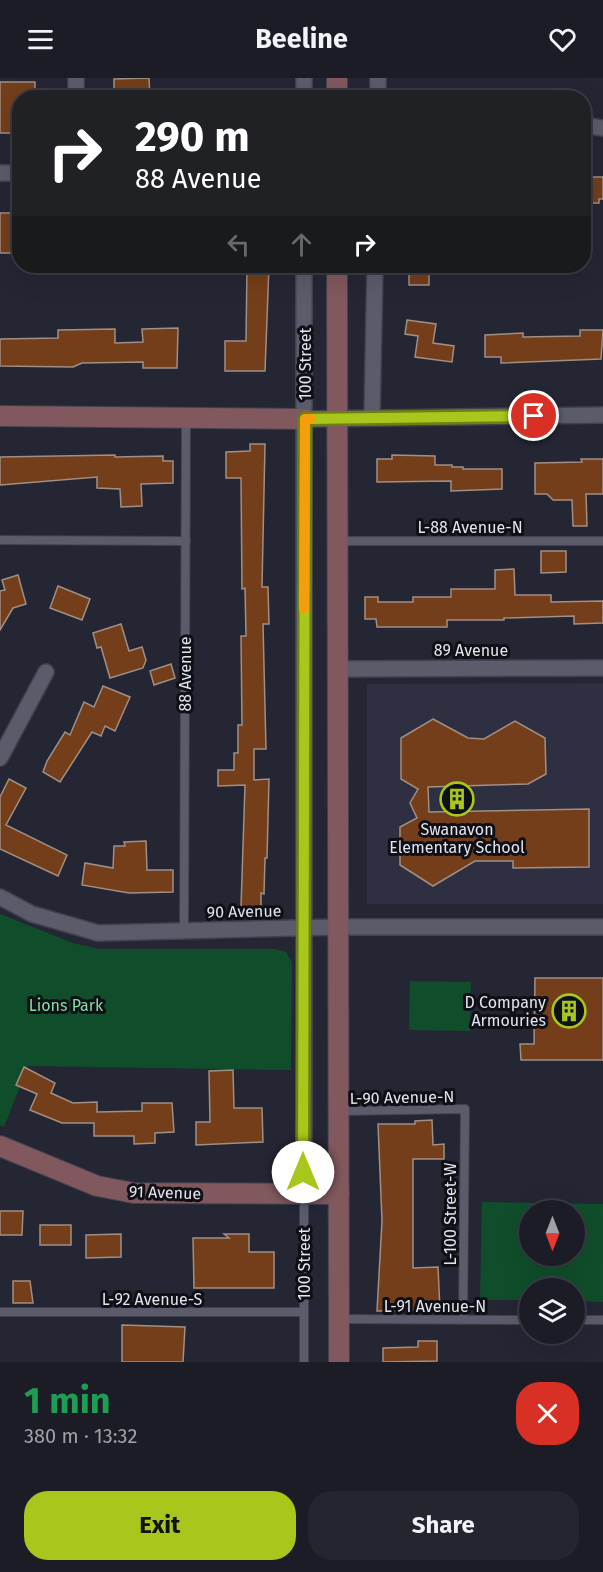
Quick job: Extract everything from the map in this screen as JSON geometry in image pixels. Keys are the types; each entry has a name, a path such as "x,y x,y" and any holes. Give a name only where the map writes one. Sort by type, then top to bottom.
{"main road":[{"name":"100 Street","path":"337,273 339,1362"},
{"path":"0,416 305,419"},
{"name":"91 Avenue","path":"0,1146 80,1180 114,1190 157,1194 339,1194"}],"street":[{"name":"100 Street","path":"304,273 302,928 304,1194"},
{"path":"372,417 375,273"},
{"path":"305,419 603,415"},
{"name":"89 Avenue","path":"338,669 603,668"},
{"path":"0,758 46,672"},
{"name":"90 Avenue","path":"0,897 32,914 99,933 339,927 603,927"}],"lane":[{"name":"88 Avenue","path":"184,931 186,418"},
{"path":"0,540 186,540"},
{"name":"L-88 Avenue-N","path":"338,540 603,541"},
{"name":"L-90 Avenue-N","path":"339,1112 465,1109"},
{"name":"L-100 Street-W","path":"463,1320 465,1109"},
{"name":"100 Street","path":"304,1194 304,1362"},
{"name":"L-92 Avenue-S","path":"0,1312 304,1312"},
{"name":"L-91 Avenue-N","path":"340,1319 519,1320"},
{"path":"585,1320 603,1320"}],"shaded area":[{"path":"603,683 603,904 367,904 367,684"}],"green space":[{"name":"Lions Park","path":"0,914 73,943 99,949 275,949 286,952 292,963 291,1070 28,1066 4,1127 0,1125"},
{"path":"410,981 471,982 470,1031 409,1030"},
{"path":"482,1202 519,1203 519,1266 585,1266 585,1204 603,1204 603,1302 585,1301 585,1278 519,1278 519,1300 480,1300"}],"building":[{"path":"149,78 150,90 114,90 114,79"},
{"path":"0,82 35,82 35,90 12,90 12,133 0,133"},
{"path":"591,177 603,177 603,199 599,199 599,203 591,203"},
{"path":"0,213 12,213 12,253 0,253"},
{"path":"247,273 269,273 265,371 225,371 225,341 246,341"},
{"path":"409,273 429,273 429,285 409,285"},
{"path":"407,320 436,324 433,343 454,346 452,362 415,357 418,336 405,334"},
{"path":"178,328 177,368 143,368 143,362 82,363 73,367 0,366 0,339 58,338 58,330 115,329 115,343 143,342 142,329"},
{"path":"580,330 603,330 601,359 501,363 501,357 485,357 485,335 523,333 523,337 580,336"},
{"path":"250,444 265,444 262,587 268,587 269,624 263,624 266,749 254,749 254,780 269,779 267,858 265,858 264,894 261,893 261,907 241,907 245,785 218,786 218,770 234,770 234,753 238,753 238,725 242,725 241,636 246,636 245,588 242,589 241,478 226,478 226,452 250,451"},
{"path":"115,455 115,457 163,456 163,461 173,461 173,483 141,484 142,506 121,507 120,489 97,488 97,477 0,485 0,457"},
{"path":"392,455 435,456 435,465 452,465 452,467 463,467 463,469 502,469 502,489 451,491 451,481 377,482 377,459 392,459"},
{"path":"581,459 603,459 603,494 586,494 587,526 573,526 572,500 553,500 547,494 535,494 535,463 582,462"},
{"path":"541,551 566,551 566,572 541,573"},
{"path":"514,569 515,595 551,595 551,602 603,601 603,623 574,624 574,616 447,620 447,627 377,627 376,619 365,619 365,597 378,597 378,602 413,602 413,597 451,597 451,589 495,589 495,570"},
{"path":"18,575 26,604 13,608 0,630 0,591 5,590 2,580"},
{"path":"58,586 90,599 82,620 50,608"},
{"path":"121,624 129,651 142,647 146,660 143,668 110,678 101,647 97,648 93,633"},
{"path":"171,664 175,678 154,685 150,671"},
{"path":"103,686 130,697 115,731 105,726 101,736 92,732 60,782 43,772 47,761 65,732 70,735 84,702 94,707"},
{"name":"Swanavon Elementary School","path":"433,719 468,738 484,739 515,721 545,738 546,774 528,784 428,787 429,812 589,809 589,867 513,868 513,861 475,861 433,886 400,865 400,827 417,818 410,803 418,789 401,779 401,738"},
{"path":"9,779 26,788 6,825 67,855 58,876 0,849 0,797"},
{"path":"146,841 147,870 173,870 173,892 129,893 82,885 85,863 113,868 114,846 125,846 124,842"},
{"name":"D Company Armouries","path":"535,978 603,978 603,1060 521,1060 520,1044 534,1044"},
{"path":"24,1067 55,1083 51,1093 73,1103 97,1102 97,1112 142,1111 142,1103 172,1103 174,1132 155,1133 155,1143 134,1144 134,1136 94,1136 94,1123 62,1123 30,1110 37,1094 16,1085"},
{"path":"233,1070 234,1108 262,1108 263,1142 196,1145 196,1122 210,1122 209,1071"},
{"path":"432,1120 433,1145 444,1144 444,1159 413,1159 413,1268 438,1267 440,1310 377,1311 382,1221 378,1124 415,1124 415,1121"},
{"path":"0,1211 23,1211 22,1235 0,1235"},
{"path":"40,1225 71,1225 71,1245 40,1245"},
{"path":"121,1234 121,1257 86,1258 86,1235"},
{"path":"224,1234 249,1234 249,1252 274,1252 274,1288 194,1288 193,1238 229,1238"},
{"path":"13,1281 30,1281 33,1303 13,1303"},
{"path":"122,1325 185,1327 183,1362 122,1362"},
{"path":"418,1341 437,1341 437,1361 383,1362 383,1348 418,1347"}],"slow traffic":[{"path":"304,609 305,419 311,419"}],"place":[{"name":"Swanavon Elementary School","path":"457,799"},
{"name":"D Company Armouries","path":"569,1011"}],"route":[{"path":"303,1172 305,419 534,416"}]}
